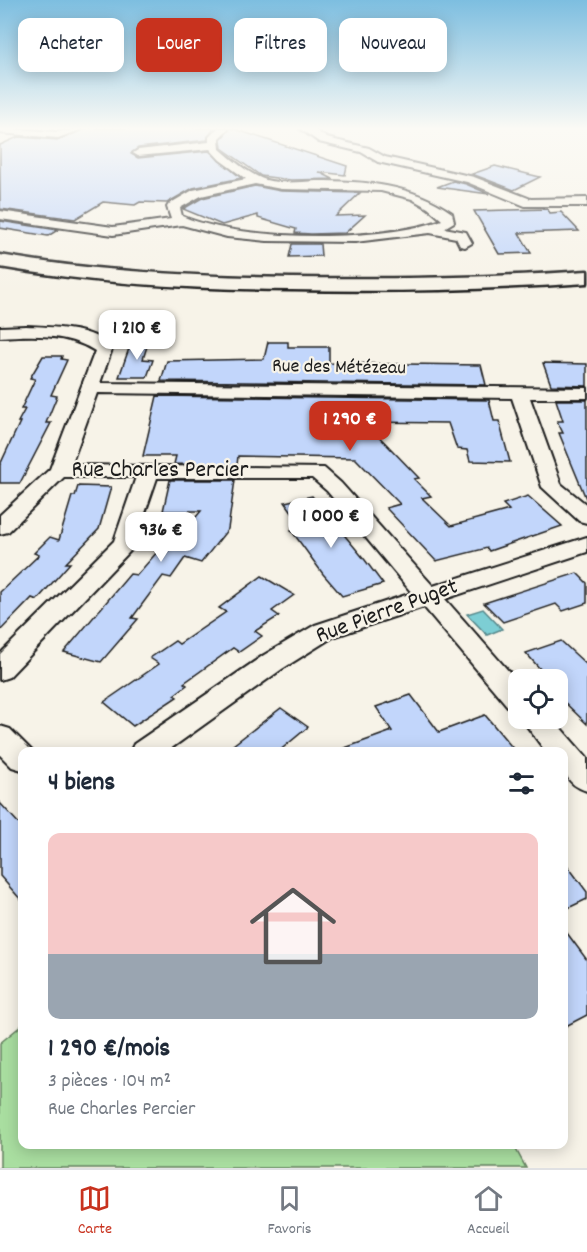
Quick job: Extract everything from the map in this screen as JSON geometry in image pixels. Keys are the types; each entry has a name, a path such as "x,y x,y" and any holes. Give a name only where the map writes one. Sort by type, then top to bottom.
{"main road":[{"path":"0,261 83,274 146,280 245,284 430,285 587,277"},
{"path":"0,267 83,279 243,289 459,290 587,282"}],"street":[{"path":"245,183 197,193 180,201 173,207 176,218 195,228 233,235 275,237 377,235 431,229 448,222 448,216 430,202 399,191 371,186 293,185 275,183"},
{"path":"479,183 529,203 587,202"},
{"path":"0,215 113,231 180,222"},
{"path":"431,229 461,235 465,243"},
{"path":"0,332 36,332 75,336 95,342 105,349 59,471 0,527"},
{"name":"Rue des Métézeau","path":"91,388 587,393"},
{"path":"519,392 552,486 587,516"},
{"name":"Rue Charles Percier","path":"59,471 317,472 334,487 508,688"},
{"path":"0,670 125,543 148,472"},
{"name":"Rue Pierre Puget","path":"151,747 273,662 324,631 587,544"},
{"path":"544,729 560,747"},
{"path":"0,737 18,755"},
{"path":"568,757 587,779"}],"green space":[{"path":"18,1028 18,1149 516,1149 526,1168 0,1168 0,1043"}],"water":[{"path":"483,609 502,629 487,635 467,614"}],"building":[{"path":"0,183 219,183 193,188 167,203 140,202 135,205 103,202 75,219 0,209"},
{"path":"449,183 460,183 489,194 437,187"},
{"path":"494,183 529,183 514,190"},
{"path":"255,186 281,191 360,193 336,216 365,215 345,233 311,234 295,233 296,229 258,218 258,215 222,225 183,209 202,198"},
{"path":"547,209 550,213 561,212 579,231 519,233 531,253 499,254 474,211"},
{"path":"0,221 58,230 48,236 0,228"},
{"path":"292,244 320,244 321,256 289,257"},
{"path":"132,340 149,340 143,359 153,360 147,377 119,377"},
{"path":"268,342 288,342 288,347 329,347 329,363 481,365 486,385 161,381 167,361 264,359"},
{"path":"43,356 62,356 61,359 67,360 51,395 57,396 46,423 51,423 20,483 0,483 0,465 25,409 21,409 35,379 30,378"},
{"path":"543,363 587,364 587,386 551,385"},
{"path":"157,396 489,400 494,421 499,421 510,462 470,461 467,450 457,449 448,423 365,422 419,478 414,479 431,496 422,498 451,526 509,510 503,504 528,496 562,526 489,551 487,548 436,561 386,508 400,504 355,458 238,456 237,465 174,464 176,456 143,456"},
{"path":"556,400 587,400 587,501 559,433 563,433 557,421 563,421"},
{"path":"170,480 235,480 228,529 201,563 185,558 171,578 163,576 132,618 138,619 101,662 64,652 130,574 137,575 158,551 166,553 201,511 163,511"},
{"path":"78,486 111,487 99,529 66,563 70,563 37,600 32,598 0,631 0,592 39,555 34,553 50,537 59,540 72,496 75,496"},
{"path":"312,496 383,584 342,596 323,574 291,530 303,527 285,502"},
{"path":"577,573 587,583 587,603 563,611 556,604 503,622 484,603"},
{"path":"262,576 294,595 272,611 279,616 255,631 262,636 239,652 233,648 184,683 187,685 174,695 177,697 133,726 104,702 159,664 150,658 175,641 179,644 226,612 219,608"},
{"path":"561,641 587,665 587,724 568,706 568,669 540,669 526,653"},
{"path":"411,695 439,732 485,715 512,747 348,747 392,731 376,707"},
{"path":"281,708 308,727 284,747 230,747"},
{"path":"0,803 18,823 18,896 0,876"},
{"path":"568,866 587,892 587,899 568,908"},
{"path":"568,934 587,960 587,1015 568,1025"}]}
